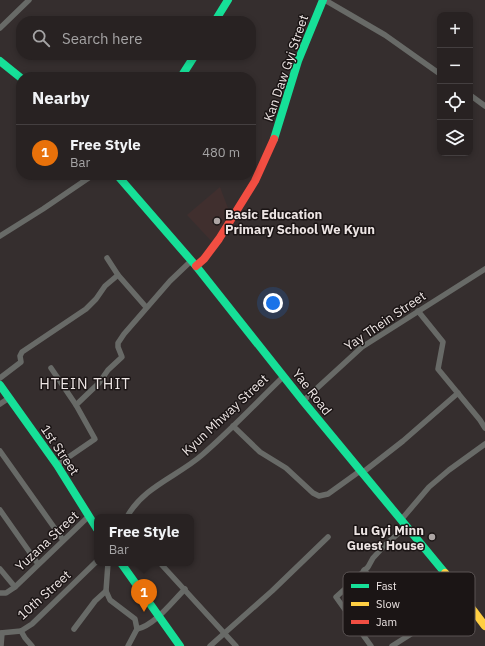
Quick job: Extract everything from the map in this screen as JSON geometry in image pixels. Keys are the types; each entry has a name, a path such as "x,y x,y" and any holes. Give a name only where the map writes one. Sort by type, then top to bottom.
{"street":[{"path":"0,28 29,0"},
{"path":"218,16 228,0"},
{"path":"324,0 385,35 437,72"},
{"name":"Kan Daw Gyi Street","path":"256,179 276,134 298,61 314,20 324,0"},
{"path":"184,72 192,60"},
{"path":"0,61 16,74"},
{"path":"473,97 485,106"},
{"path":"0,236 86,180"},
{"name":"Yae Road","path":"121,180 193,263 303,401 444,572"},
{"name":"Kan Daw Gyi Street","path":"193,263 204,259 219,239 255,180"},
{"path":"107,258 118,275 146,307"},
{"path":"76,405 99,384 108,370 122,357 118,347 120,340 146,307 170,281 193,263"},
{"name":"Yay Thein Street","path":"303,401 362,347 485,269"},
{"path":"0,378 21,362 20,356 22,352 86,308 118,275"},
{"path":"418,311 444,342 438,369 485,428"},
{"path":"51,368 76,405 95,439 56,465"},
{"name":"Kyun Mhway Street","path":"129,514 143,496 201,456 284,376"},
{"name":"1st Street","path":"0,385 56,465 94,524"},
{"path":"233,426 260,452 286,468 313,493 319,496 328,494 403,441 458,393"},
{"path":"0,404 9,398"},
{"path":"364,570 404,523 429,487 449,470 485,444"},
{"path":"0,451 63,540"},
{"path":"0,510 38,564"},
{"name":"Yuzana Street","path":"0,593 6,593 15,587 89,516"},
{"path":"210,646 272,591 328,537"},
{"name":"10th Street","path":"1,633 21,631 32,624 94,564"},
{"path":"108,566 106,591 110,600 135,619 137,629 128,646"},
{"path":"122,566 180,646"},
{"path":"163,566 236,646"},
{"path":"0,568 15,587"},
{"path":"137,629 145,627 185,589"},
{"path":"74,628 95,601 106,591"},
{"path":"343,591 336,597 343,607"},
{"name":"Yae Road","path":"475,613 485,626"},
{"path":"21,631 32,646"},
{"path":"1,633 1,646"},
{"path":"365,636 372,646"},
{"path":"392,646 408,636"}],"shaded area":[{"path":"220,187 231,216 214,244 187,215"}],"traffic: fast":[{"path":"218,16 228,0"},
{"path":"274,139 298,61 323,0"},
{"path":"184,72 192,60"},
{"path":"0,61 16,74"},
{"path":"121,180 196,266 303,401 444,572"},
{"path":"0,385 57,465 94,524"},
{"path":"123,566 180,646"}],"traffic: slow":[{"path":"475,613 485,626"}],"traffic: jam":[{"path":"256,179 274,139"},
{"path":"196,266 204,259 219,239 255,180"}],"place":[{"name":"Basic Education Primary School We Kyun","path":"217,221"},
{"name":"Lu Gyi Minn Guest House","path":"432,537"},
{"name":"Free Style","path":"144,612"}],"district":[{"name":"HTEIN THIT","path":"85,383"}]}
